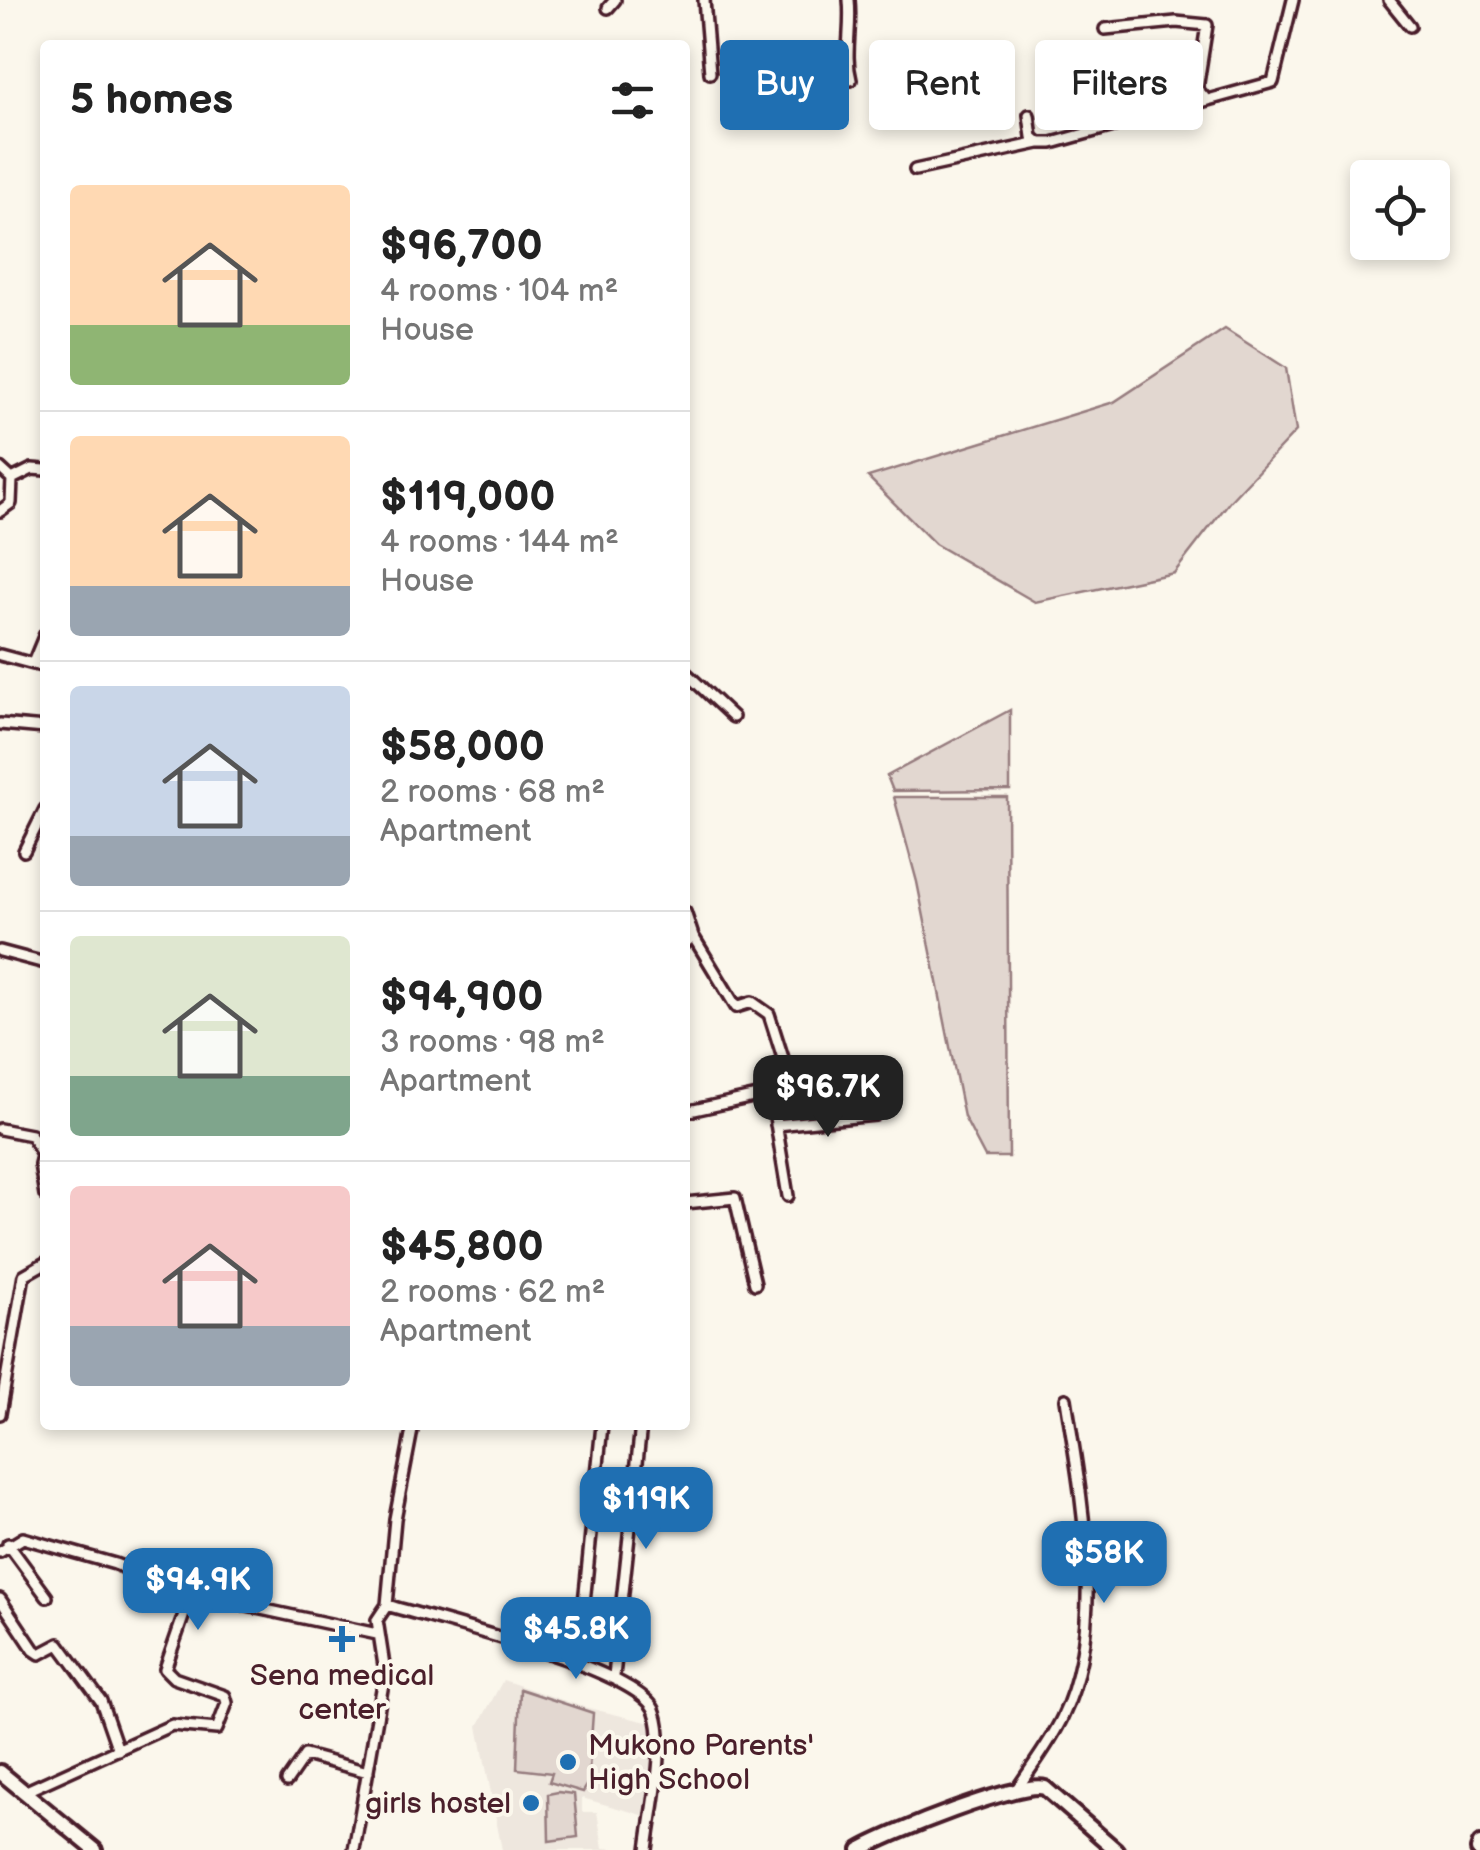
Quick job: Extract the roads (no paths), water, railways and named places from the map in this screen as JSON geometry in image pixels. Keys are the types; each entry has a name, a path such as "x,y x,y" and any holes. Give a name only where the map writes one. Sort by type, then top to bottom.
{"street":[{"path":"704,0 710,74"},
{"path":"849,0 851,42 845,58 851,80"},
{"path":"914,170 1082,135 1204,97 1275,80 1293,0"},
{"path":"1389,0 1410,26"},
{"path":"1105,29 1176,22 1206,26 1196,89 1204,97"},
{"path":"1029,115 1032,137 1039,143"},
{"path":"0,468 12,479 11,503 0,512"},
{"path":"12,479 40,470"},
{"path":"33,663 40,646"},
{"path":"0,655 40,665"},
{"path":"690,677 734,717"},
{"path":"690,687 696,683"},
{"path":"0,724 40,728"},
{"path":"24,851 40,818"},
{"path":"690,940 736,1006 752,1002 770,1014 789,1078 784,1086 768,1092 690,1111"},
{"path":"0,951 40,962"},
{"path":"768,1092 788,1196"},
{"path":"776,1125 875,1115"},
{"path":"0,1129 31,1135 40,1147"},
{"path":"690,1203 736,1198 755,1284"},
{"path":"0,1414 24,1275 40,1266"},
{"path":"1016,1789 1062,1719 1077,1677 1084,1631 1085,1534 1066,1400"},
{"path":"354,1850 386,1672 377,1620 387,1605 395,1519 412,1430"},
{"path":"578,1662 601,1430"},
{"path":"614,1676 640,1430"},
{"path":"47,1596 4,1548 28,1539 115,1564 192,1594 377,1634"},
{"path":"24,1792 172,1725 218,1728 227,1703 225,1696 174,1678 165,1668 192,1594"},
{"path":"0,1599 34,1650 40,1654 59,1644 101,1701 118,1750"},
{"path":"387,1605 578,1662 614,1676 646,1696 660,1728 647,1850"},
{"path":"287,1781 305,1756 368,1772"},
{"path":"0,1772 92,1849"},
{"path":"860,1850 911,1824 946,1816 1030,1785 1046,1788 1116,1850"}],"place":[{"name":"Sena medical center","path":"342,1639"},
{"name":"Mukono Parents' High School","path":"568,1762"},
{"name":"girls hostel","path":"531,1803"}]}
